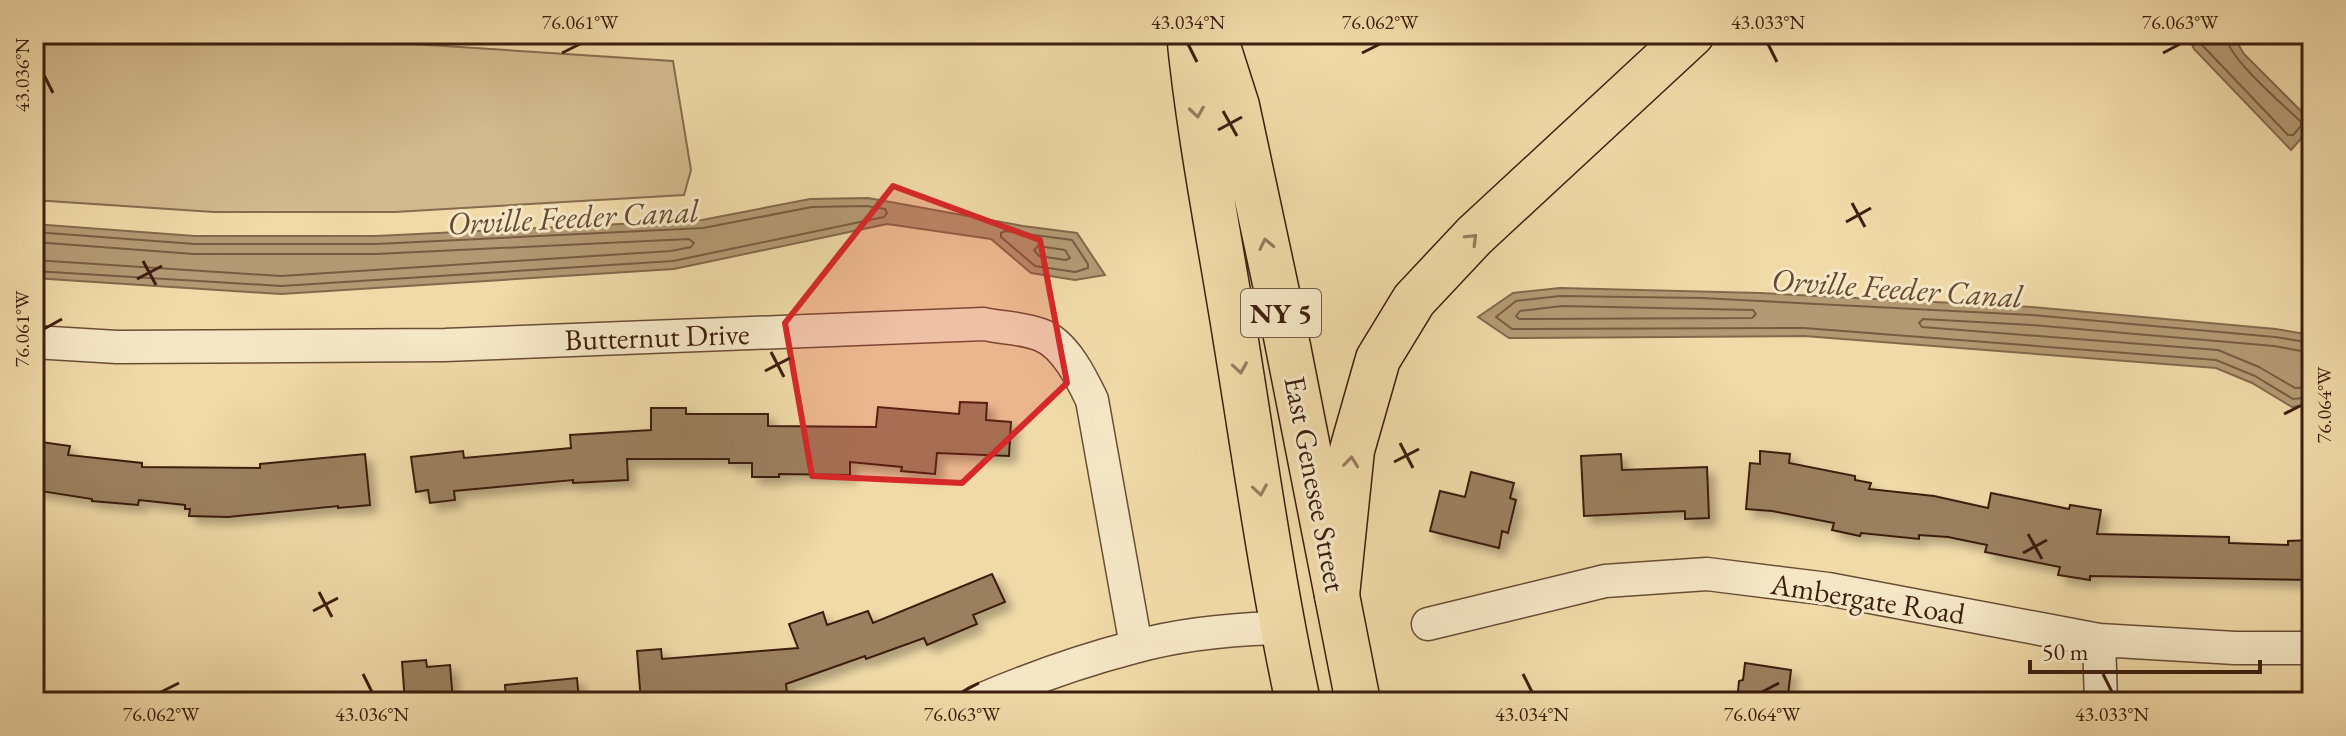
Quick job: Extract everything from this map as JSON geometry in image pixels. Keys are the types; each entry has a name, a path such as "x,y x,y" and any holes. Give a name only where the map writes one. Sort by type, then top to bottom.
{"main road":[{"name":"East Genesee Street","path":"1189,34 1197,115 1282,628 1298,702"},
{"name":"East Genesee Street","path":"1214,34 1237,106 1358,702"},
{"path":"1337,595 1352,450 1378,359 1414,300 1474,236 1692,34"},
{"path":"1282,628 1346,645"}],"street":[{"name":"Butternut Drive","path":"34,342 117,347 445,345 984,324 1042,335 1077,369 1092,400 1136,646"},
{"name":"Ambergate Road","path":"1428,624 1605,581 1707,574 1828,589 2099,640 2235,648 2312,648"},
{"path":"976,702 1017,685 1136,646 1183,637 1282,628"},
{"path":"2099,640 2101,702"}],"highlighted area":[{"path":"893,186 1040,240 1067,383 962,483 812,476 785,323"}],"shaded area":[{"path":"34,34 260,34 673,61 691,170 684,195 395,212 214,212 34,200"}],"water":[{"path":"2187,34 2232,34 2244,54 2312,122 2291,150 2194,49"},
{"path":"868,198 1077,233 1105,275 1075,280 1031,273 991,239 887,224 674,269 281,294 34,278 34,224 195,236 376,236 702,220 810,199"},
{"path":"1560,288 1760,293 2032,307 2276,329 2312,335 2312,404 2292,407 2252,383 2216,368 1804,336 1509,338 1478,317 1513,293"}],"building":[{"path":"960,402 987,403 986,420 1011,422 1009,456 937,453 935,474 850,462 850,475 779,474 779,477 752,477 752,463 729,463 729,459 627,459 628,480 573,483 573,480 454,491 455,500 430,503 428,490 416,492 411,457 463,451 464,458 571,448 570,435 651,430 651,408 686,408 686,414 768,414 768,426 876,427 878,407 959,414"},
{"path":"34,441 70,446 68,455 142,463 142,467 260,468 260,464 365,454 370,505 228,517 189,516 190,509 185,509 185,505 139,500 138,505 92,501 34,490"},
{"path":"1760,451 1790,454 1789,463 1855,476 1855,480 1871,483 1869,489 1934,496 1988,508 1991,493 2069,509 2070,505 2101,510 2097,534 2229,537 2229,543 2288,545 2288,541 2312,540 2312,580 2090,576 2090,580 2058,575 2060,567 1985,552 1987,545 1948,537 1919,535 1919,539 1861,533 1860,536 1832,530 1834,523 1746,509 1750,463 1760,464"},
{"path":"1621,454 1622,470 1707,467 1709,518 1685,519 1685,511 1584,516 1581,456"},
{"path":"1471,472 1514,483 1510,498 1516,500 1508,533 1502,531 1499,548 1430,531 1440,491 1465,497"},
{"path":"992,574 1005,602 973,615 977,624 927,645 924,638 866,659 865,656 786,684 787,693 721,698 722,702 641,702 637,651 661,649 662,659 798,648 789,624 823,612 827,625 868,611 873,623"},
{"path":"426,660 427,667 450,665 453,702 405,702 402,662"},
{"path":"1745,663 1791,670 1787,702 1737,702"},
{"path":"577,678 579,702 506,702 505,685"}],"water label":[{"name":"Orville Feeder Canal","path":"573,217"},
{"name":"Orville Feeder Canal","path":"1897,288"}]}
